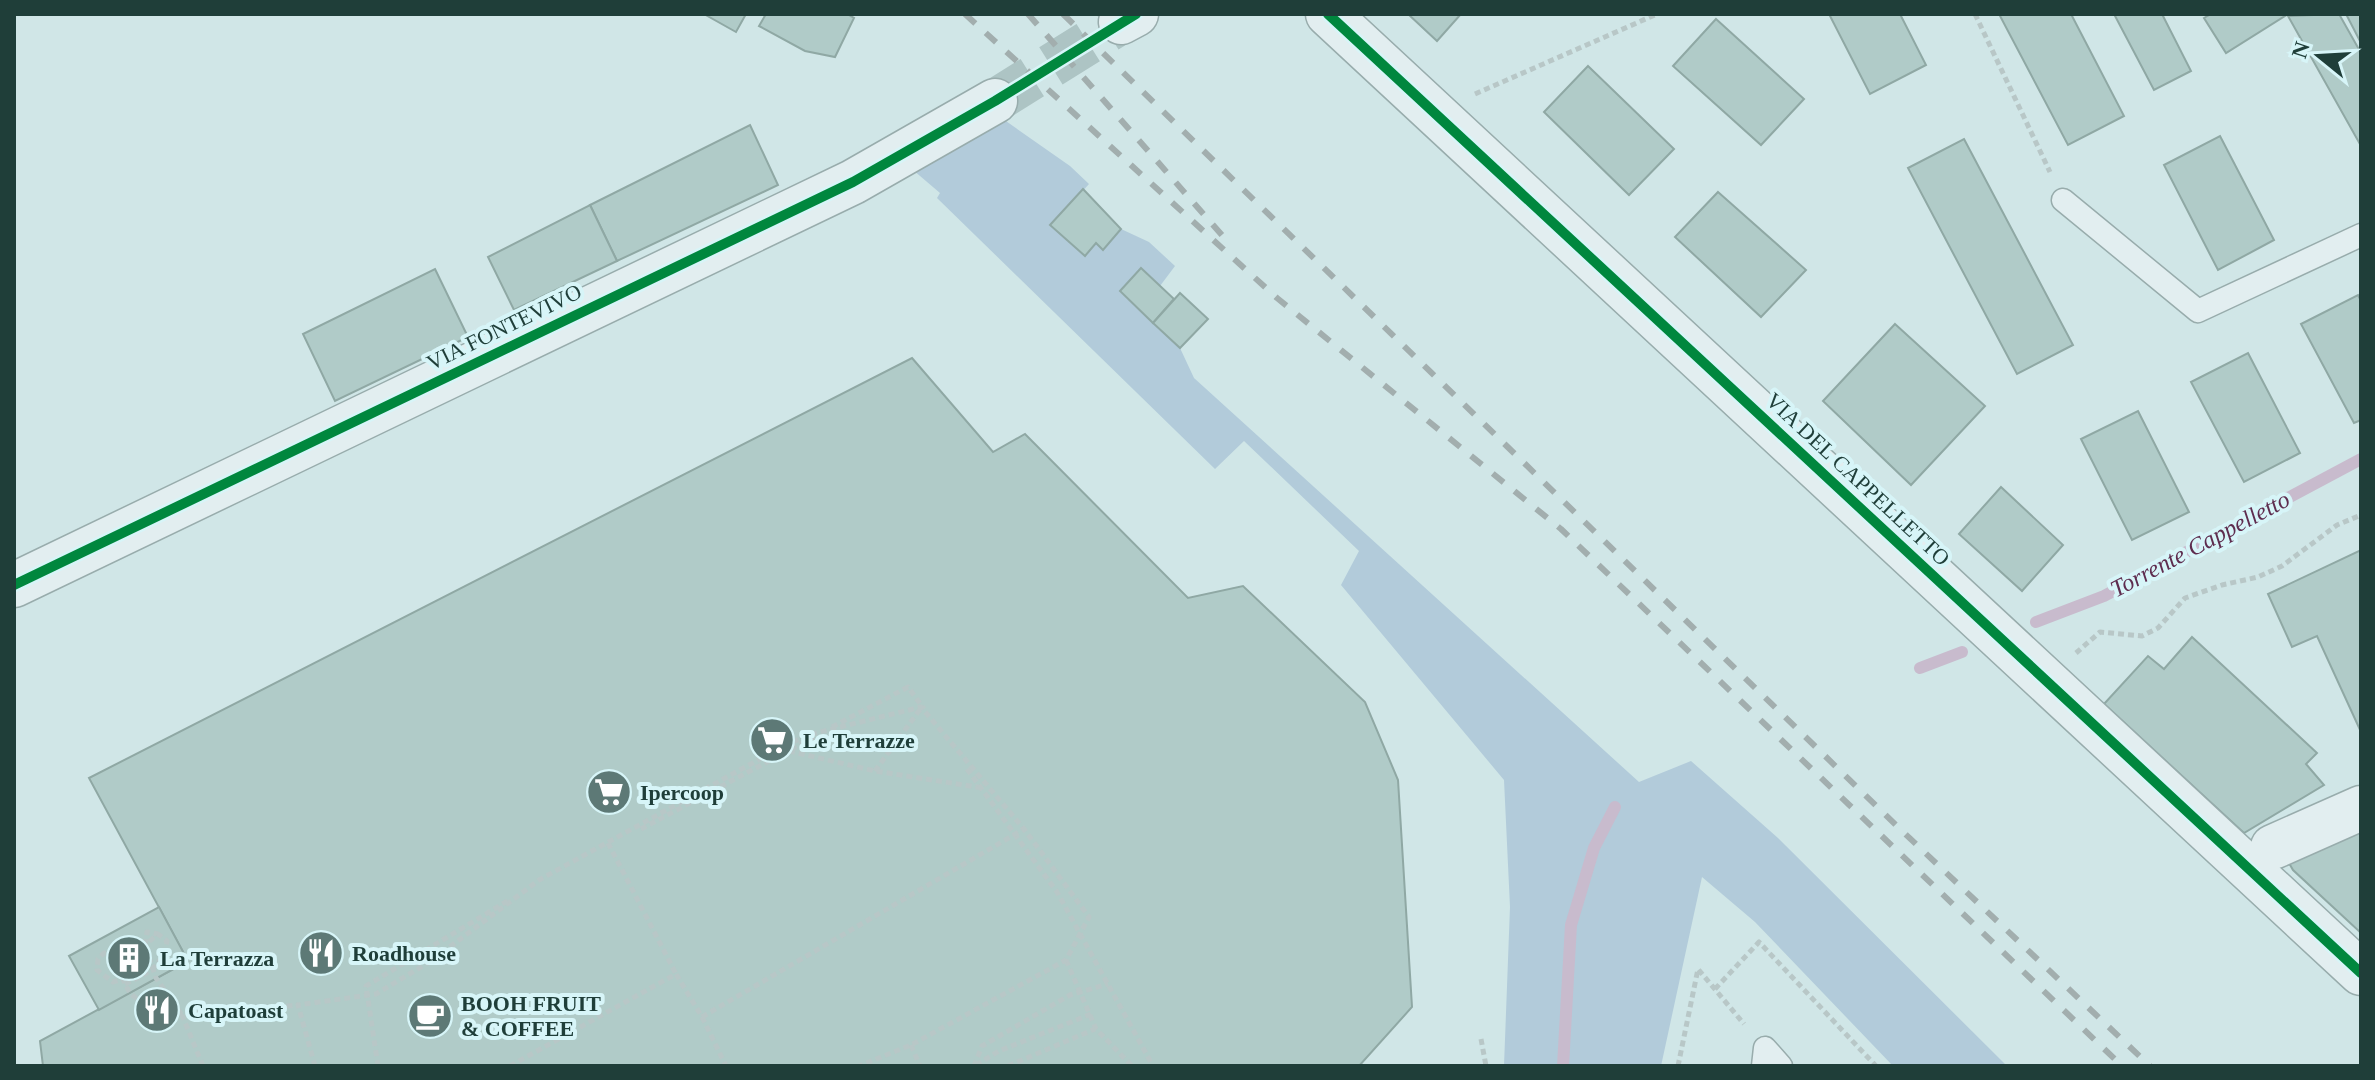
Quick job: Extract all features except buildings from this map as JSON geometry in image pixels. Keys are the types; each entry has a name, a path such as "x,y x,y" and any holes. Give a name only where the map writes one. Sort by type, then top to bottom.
{"street":[{"name":"VIA DEL CAPPELLETTO","path":"1328,14 2361,973"},
{"name":"VIA FONTEVIVO","path":"17,582 853,182 995,101"},
{"path":"2273,847 2361,808"}],"lane":[{"path":"2063,200 2198,311 2361,235"},
{"path":"1764,1057 1781,1066"}],"path":[{"path":"1434,112 1657,14"},
{"path":"1975,14 2063,200"},
{"path":"2050,684 2075,654 2100,632 2142,636 2158,628 2185,598 2258,577 2282,566 2337,525 2361,515"},
{"path":"378,1066 366,986 494,908 908,687 1057,892 1153,1066"},
{"path":"182,1015 298,1005 376,994 431,961 539,880 778,749 808,735 921,707"},
{"path":"875,771 921,707"},
{"path":"859,1066 911,1045 1066,960 1089,917 1024,829 921,707"},
{"path":"778,749 875,771 988,789"},
{"path":"702,1017 1024,829"},
{"path":"608,843 726,1066"},
{"path":"125,984 155,969 164,956 167,941 158,934 145,945 122,955 104,953 98,959 97,970 113,982 123,979 125,984 138,1001 145,1002 165,992"},
{"path":"1715,989 1759,942 1876,1066"},
{"path":"145,945 165,992 182,1015 203,1066"},
{"path":"1066,960 1096,1029 1132,1066"},
{"path":"1678,1066 1698,969 1764,1057"},
{"path":"510,1066 676,974"},
{"path":"975,1066 982,1046 1070,995 1108,984"},
{"path":"298,1005 315,1066"},
{"path":"975,1066 999,1051 1091,1014"},
{"path":"1008,1066 1096,1029"},
{"path":"1481,1039 1486,1066"},
{"path":"911,1045 920,1066"}],"shaded area":[{"path":"993,112 1070,166 1089,184 1051,226 1085,256 1096,243 1103,249 1121,229 1149,242 1175,266 1160,286 1141,268 1120,292 1180,348 1194,378 1639,782 1691,761 1778,838 2007,1066 1893,1066 1755,922 1702,877 1661,1066 1504,1066 1510,907 1504,780 1341,585 1359,551 1244,441 1215,469 937,198 940,193 913,170"}],"waterway":[{"name":"Torrente Cappelletto","path":"2036,622 2104,596 2361,459"},
{"name":"Torrente Cappelletto","path":"1920,668 1962,652"},
{"name":"Torrente Cappelletto","path":"1563,1066 1571,925 1594,848 1615,807"}],"tunnel":[{"path":"995,101 1121,22"}],"railway":[{"path":"965,14 1277,298 1561,529 2122,1066"},
{"path":"1028,14 1228,242"},
{"path":"1063,14 1899,828 2150,1066"}],"cycle path":[{"path":"14,585 853,182 995,101 1136,14"},
{"path":"1328,14 2361,973"}],"place":[{"name":"Le Terrazze","path":"772,740"},
{"name":"Ipercoop","path":"609,792"},
{"name":"Roadhouse","path":"321,953"},
{"name":"La Terrazza","path":"129,958"},
{"name":"Capatoast","path":"157,1010"},
{"name":"BOOH FRUIT & COFFEE","path":"430,1016"}]}
